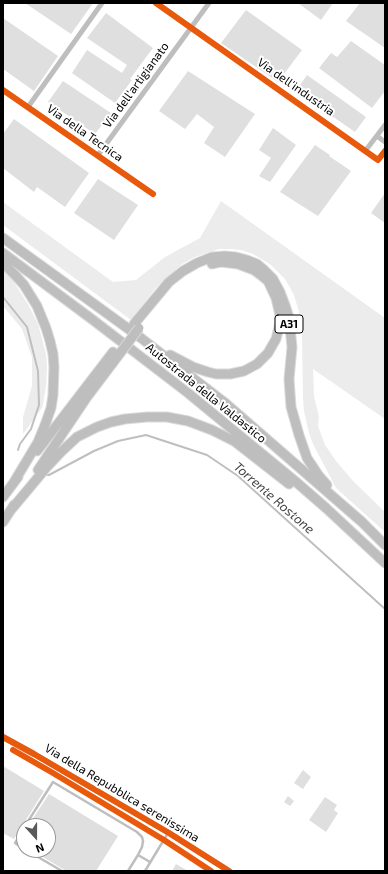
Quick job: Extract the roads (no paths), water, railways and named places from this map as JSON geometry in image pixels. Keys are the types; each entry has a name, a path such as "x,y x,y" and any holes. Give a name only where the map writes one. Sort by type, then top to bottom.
{"highway":[{"name":"Autostrada della Valdastico","path":"3,238 141,338 224,402 362,522 385,545"},
{"name":"Autostrada della Valdastico","path":"3,253 99,324 194,398 295,481 385,563"},
{"name":"A31","path":"3,497 119,350 169,282 183,271 197,263 212,257 231,256 257,264 273,279 280,292 289,318 292,347 289,379 291,407 307,458 319,476 362,522"},
{"name":"A31","path":"137,326 182,278 196,269 221,262 230,262 246,266 268,281 277,302 280,315 279,331 268,353 251,368 230,374 216,374 193,367 141,338"},
{"name":"A31","path":"3,263 24,285 37,306 50,341 54,367 51,408 38,442 14,482"},
{"name":"A31","path":"3,522 119,350"},
{"name":"A31","path":"10,511 46,468 77,437 97,427 118,420 146,417 167,417 200,425 234,441 356,536"}],"street":[{"path":"28,107 102,3"},
{"name":"Via dell'industria","path":"156,3 366,150 378,160 385,151"},
{"name":"Via dell'artigianato","path":"98,155 209,3"},
{"name":"Via della Tecnica","path":"3,90 153,194"},
{"path":"366,150 385,125"},
{"path":"377,136 385,142"},
{"name":"Via della Repubblica serenissima","path":"3,737 168,833 229,871"}],"lane":[{"path":"31,818 53,782 137,832 142,838 142,847 128,871"},
{"path":"145,871 168,833"},
{"path":"138,855 150,862"},
{"path":"40,858 62,871"}],"waterway":[{"name":"Torrente Rostone","path":"3,297 27,327 38,371 39,405 31,429 20,444 18,450"},
{"name":"Torrente Rostone","path":"44,475 49,475 94,451 118,441 146,435 207,455 238,476 385,609"}]}
